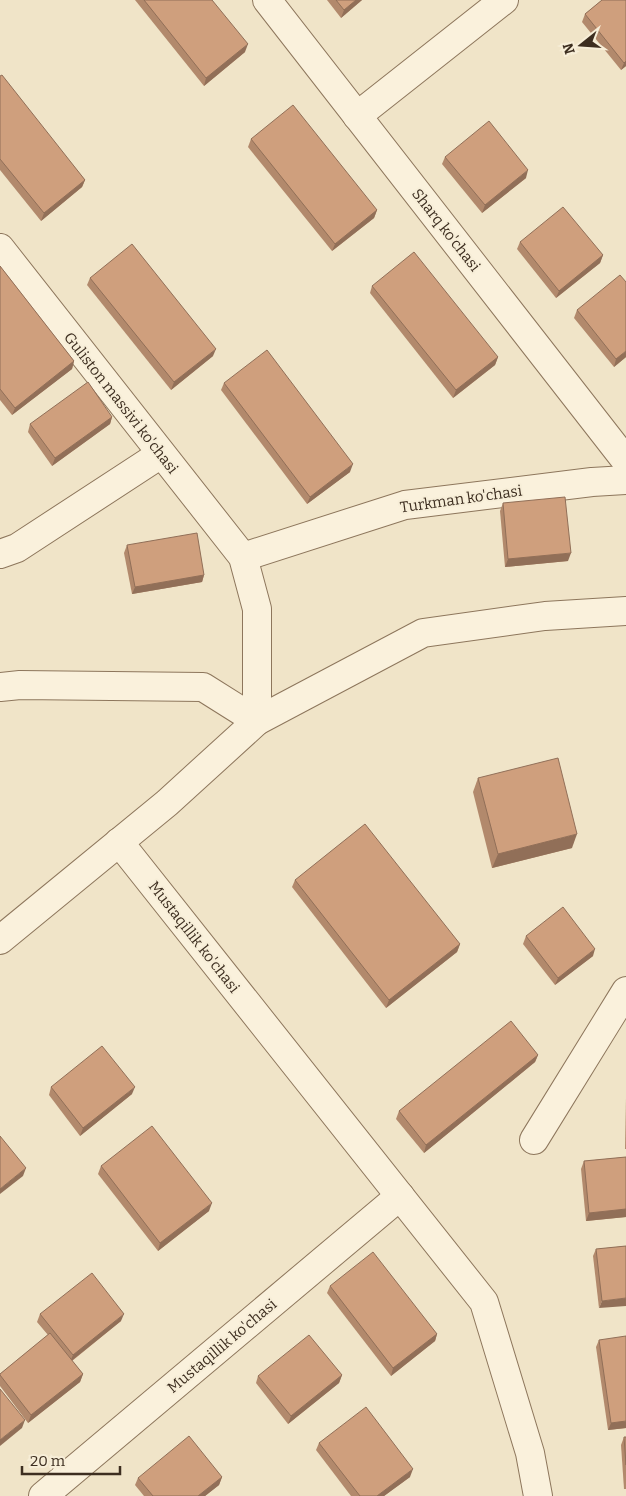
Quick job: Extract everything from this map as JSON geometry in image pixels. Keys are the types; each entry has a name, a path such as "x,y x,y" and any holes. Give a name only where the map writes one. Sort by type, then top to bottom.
{"street":[{"name":"Sharq ko'chasi","path":"266,0 626,461"},
{"path":"357,116 504,0"},
{"name":"Guliston massivi ko'chasi","path":"0,248 243,557"},
{"path":"0,554 17,548 161,454"},
{"name":"Turkman ko'chasi","path":"243,557 405,505 592,482 626,480"},
{"path":"243,557 257,609 257,721"},
{"path":"0,940 167,803 257,721 423,633 545,616 626,612"},
{"path":"0,687 20,685 203,687 257,721"},
{"name":"Mustaqillik ko'chasi","path":"119,842 484,1302 530,1453 538,1496"},
{"path":"534,1140 626,991"},
{"name":"Mustaqillik ko'chasi","path":"43,1496 400,1196"}],"building":[{"path":"144,0 212,0 248,44 206,78"},
{"path":"336,0 356,0 344,10"},
{"path":"602,0 626,0 626,61 624,63 585,14"},
{"path":"2,75 85,180 44,213 0,159 0,76"},
{"path":"293,105 377,210 335,244 251,139"},
{"path":"489,121 528,170 485,205 445,157"},
{"path":"563,207 603,255 559,291 520,242"},
{"path":"132,244 216,349 174,382 90,278"},
{"path":"414,252 498,357 456,390 372,286"},
{"path":"0,266 74,361 15,408 0,389"},
{"path":"620,275 626,282 626,351 616,359 577,310"},
{"path":"267,350 353,464 310,497 224,383"},
{"path":"88,382 112,417 55,458 30,424"},
{"path":"565,497 571,553 508,559 503,503"},
{"path":"197,533 204,575 135,587 127,545"},
{"path":"558,758 577,834 498,854 478,778"},
{"path":"365,824 460,944 389,1000 295,880"},
{"path":"563,907 595,949 558,978 526,936"},
{"path":"511,1021 538,1055 426,1145 399,1111"},
{"path":"102,1046 135,1087 83,1128 51,1087"},
{"path":"152,1126 212,1203 160,1243 101,1166"},
{"path":"0,1136 26,1168 0,1189"},
{"path":"626,1157 626,1209 589,1213 584,1161"},
{"path":"626,1246 626,1298 602,1301 596,1249"},
{"path":"373,1252 437,1334 393,1368 330,1286"},
{"path":"92,1273 124,1314 73,1355 40,1314"},
{"path":"50,1333 83,1374 31,1415 0,1374"},
{"path":"309,1335 342,1375 291,1416 258,1376"},
{"path":"626,1336 626,1421 611,1423 599,1340"},
{"path":"0,1389 25,1420 0,1440"},
{"path":"366,1407 413,1469 377,1496 360,1496 319,1443"},
{"path":"189,1436 222,1477 198,1496 153,1496 138,1478"},
{"path":"624,1437 626,1437 626,1465"}]}
